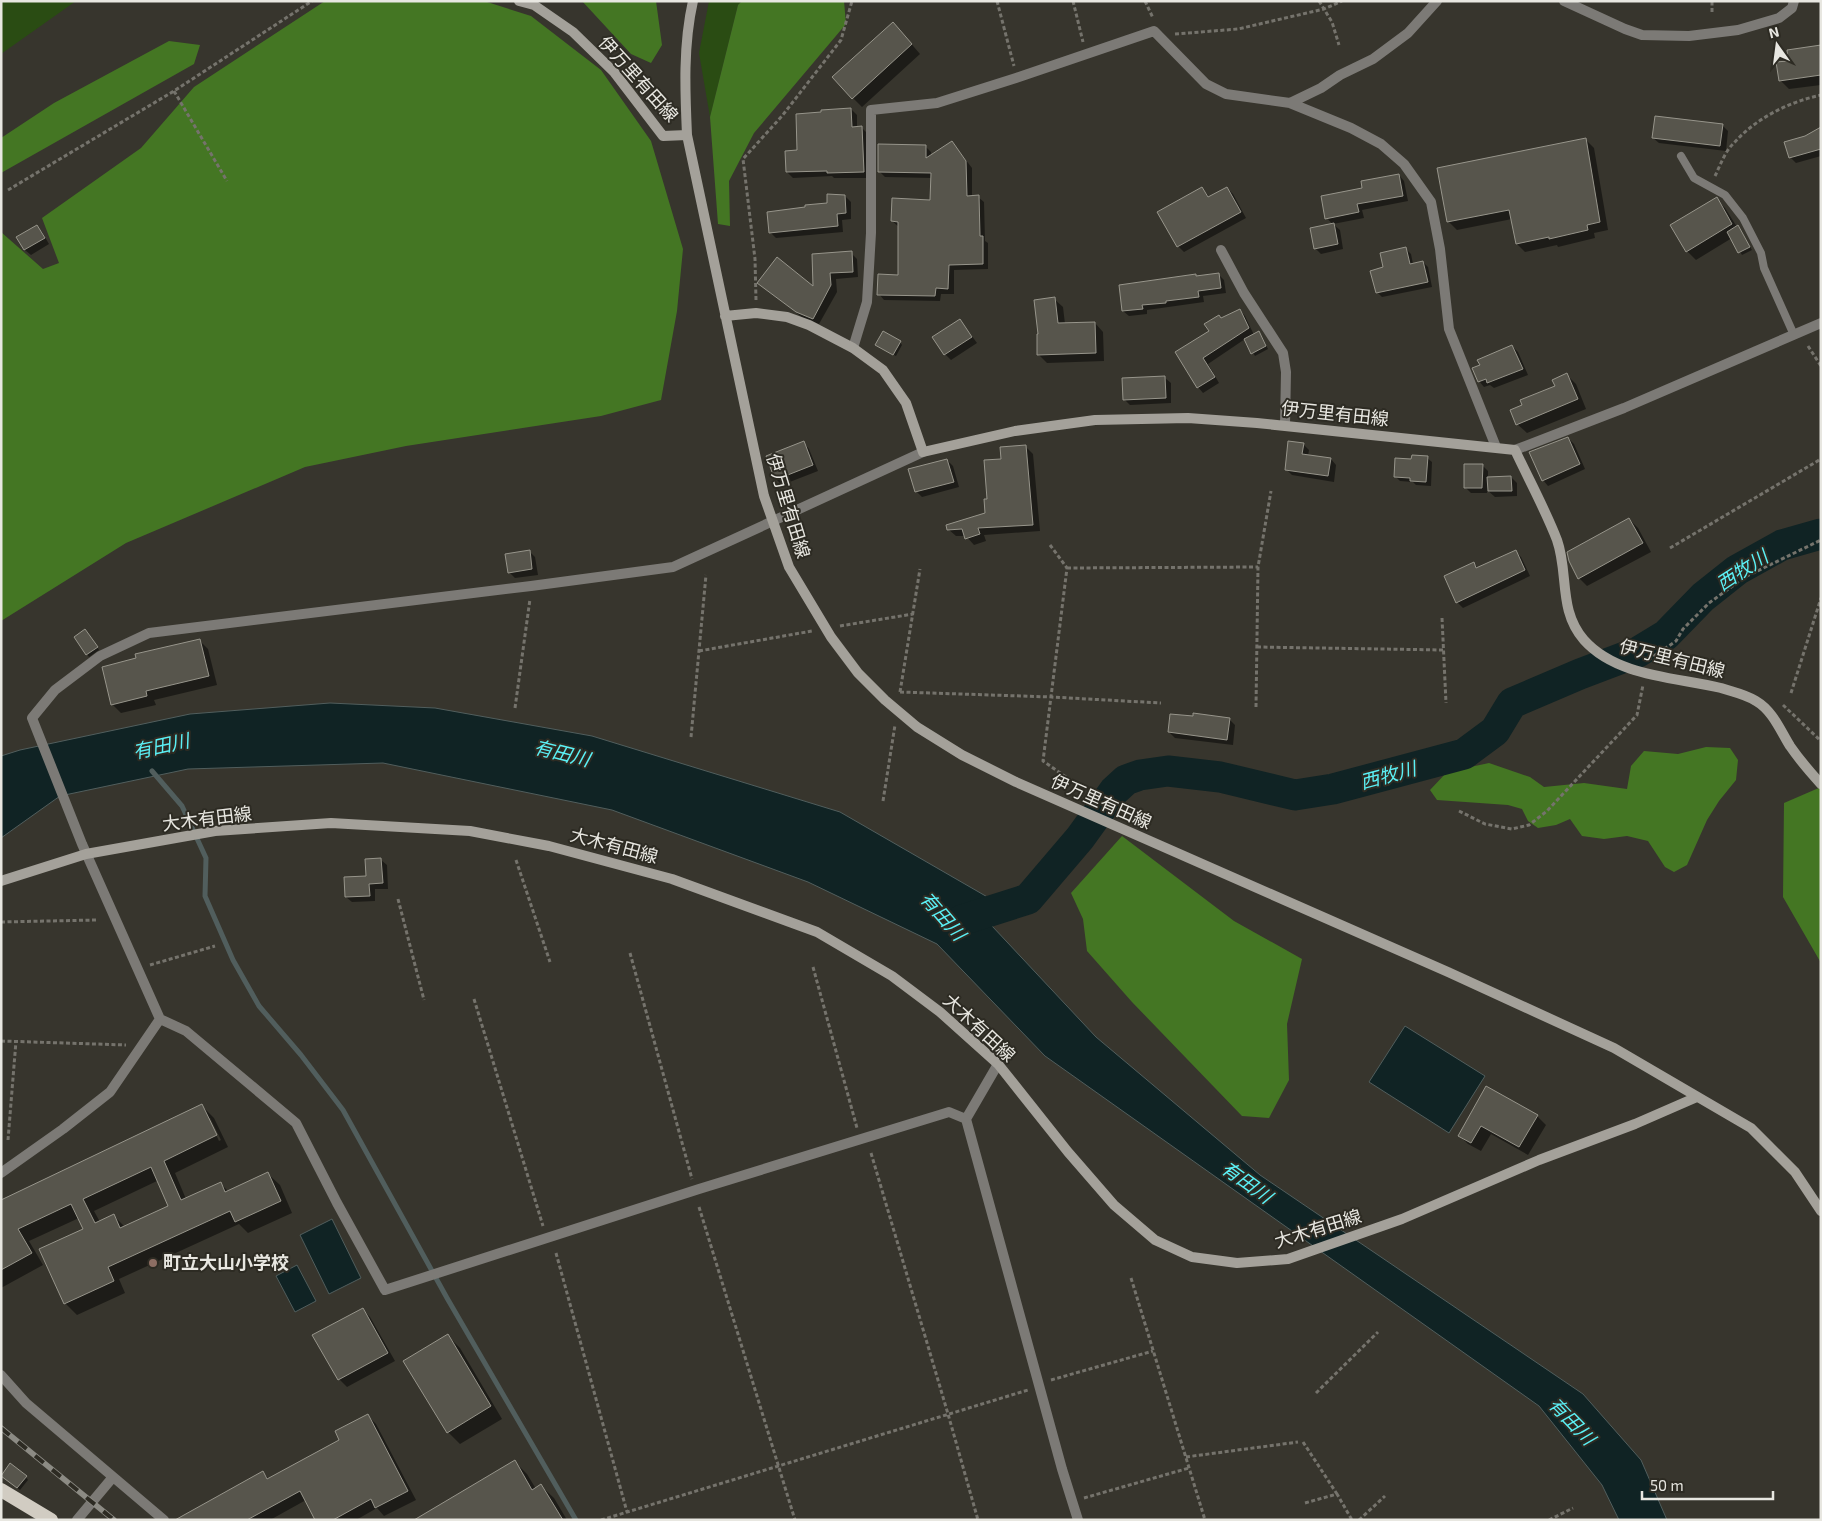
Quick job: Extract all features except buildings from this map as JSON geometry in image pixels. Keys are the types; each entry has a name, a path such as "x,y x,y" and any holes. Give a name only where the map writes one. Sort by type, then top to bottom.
{"highway":[{"path":"1,1490 51,1520"}],"main road":[{"name":"伊万里有田線","path":"519,1 534,5 573,32 614,72 663,136 687,135"},
{"name":"伊万里有田線","path":"693,1 685,80 687,135 764,496 789,567 830,637 858,673 916,727 962,755 1016,782 1448,972 1614,1048 1697,1097"},
{"path":"725,316 756,314 787,317 810,325 853,348 883,370 906,403 923,452"},
{"name":"伊万里有田線","path":"923,452 1015,430 1095,420 1188,418 1285,425 1515,450 1557,541 1566,603 1575,628 1585,641 1606,659 1625,668 1733,692 1758,701 1768,711 1790,746 1821,784"},
{"name":"大木有田線","path":"1,881 86,854 215,831 331,823 470,830 548,846 672,878 817,932 892,976 940,1012 998,1064 1068,1152 1114,1205 1155,1240 1192,1257 1237,1263 1288,1259 1402,1219 1539,1160 1635,1124 1697,1097"},
{"path":"1697,1097 1751,1128 1794,1172 1821,1211"}],"street":[{"path":"1290,103 1373,59 1408,33 1437,1"},
{"path":"1564,1 1642,35 1689,36 1738,30 1779,18 1792,8 1794,1"},
{"path":"853,348 867,302 871,233 871,110 937,103 1043,70 1154,31 1206,84 1226,94 1290,103 1351,128 1381,144 1404,164 1431,202 1440,249 1449,329 1496,447"},
{"path":"1221,250 1244,293 1283,353 1286,372 1285,425"},
{"path":"1515,450 1624,408 1821,323"},
{"path":"923,452 673,567 149,633 100,656 55,690 32,718 86,854 160,1019 186,1031 296,1123 385,1290 949,1112 966,1119"},
{"path":"1,1173 63,1129 110,1092 160,1019"},
{"path":"998,1064 966,1119 1062,1469 1078,1520"},
{"path":"1,1375 26,1403 164,1520"},
{"path":"78,1520 113,1477"}],"lane":[{"path":"1681,156 1694,178 1725,195 1743,218 1761,253 1764,268 1794,335"}],"path":[{"path":"8,190 174,91 312,1"},
{"path":"756,314 755,259 743,159 782,116 841,40 852,1"},
{"path":"997,1 1016,72"},
{"path":"1073,1 1084,47"},
{"path":"1144,1 1155,21 1154,31"},
{"path":"1319,1 1332,22 1339,45"},
{"path":"1172,34 1238,29 1324,9 1342,1"},
{"path":"1712,1 1712,12"},
{"path":"174,91 227,181"},
{"path":"1710,186 1732,144 1764,117 1801,101 1821,95"},
{"path":"1808,346 1821,366"},
{"path":"1670,548 1821,459"},
{"path":"1256,707 1258,567 1271,491"},
{"path":"1644,664 1676,641 1683,629 1709,602 1745,577 1821,540"},
{"path":"1050,545 1067,568 1044,761 1082,788"},
{"path":"1067,568 1258,567"},
{"path":"899,701 920,569"},
{"path":"691,737 706,575"},
{"path":"515,708 531,586"},
{"path":"1790,692 1821,598"},
{"path":"835,627 913,614"},
{"path":"1442,618 1446,703"},
{"path":"699,651 816,630"},
{"path":"1257,647 1444,650"},
{"path":"1459,811 1485,824 1512,829 1529,824 1547,811 1637,715 1643,680"},
{"path":"900,692 1161,703"},
{"path":"883,801 896,719"},
{"path":"516,860 550,962"},
{"path":"398,899 424,1000"},
{"path":"1,922 96,920"},
{"path":"147,966 215,946"},
{"path":"630,953 693,1183"},
{"path":"813,967 858,1132"},
{"path":"474,999 544,1230"},
{"path":"1,1041 130,1046"},
{"path":"8,1140 16,1041"},
{"path":"871,1153 978,1520"},
{"path":"699,1207 795,1520"},
{"path":"556,1253 627,1512"},
{"path":"1131,1278 1205,1520"},
{"path":"1316,1393 1378,1332"},
{"path":"1048,1381 1153,1351"},
{"path":"601,1520 1032,1388"},
{"path":"1186,1457 1298,1442"},
{"path":"1303,1442 1352,1520"},
{"path":"1084,1498 1189,1468"},
{"path":"1305,1503 1337,1494"},
{"path":"1358,1520 1385,1496"},
{"path":"1549,1520 1573,1508"}],"green space":[{"path":"4,1 76,1 1,54 1,3"},
{"path":"325,1 484,1 531,16 601,70 651,141 683,249 677,311 661,400 601,416 406,446 305,467 126,543 1,621 1,232 43,269 59,263 42,218 141,148 194,87"},
{"path":"582,1 656,1 662,45 651,63 631,54"},
{"path":"709,1 742,1 738,5 710,117 699,53"},
{"path":"742,1 844,1 846,24 754,133 729,181 730,226 718,224 710,117 738,5"},
{"path":"169,41 200,45 194,64 1,173 1,138 54,103"},
{"path":"1706,747 1730,748 1738,760 1736,780 1707,820 1687,865 1674,872 1665,867 1648,841 1627,836 1604,839 1582,836 1570,819 1556,825 1538,828 1528,821 1522,809 1508,805 1437,800 1430,790 1447,772 1489,763 1530,777 1544,787 1584,783 1627,789 1631,766 1644,751 1678,754"},
{"path":"1821,787 1821,963 1783,897 1784,803"},
{"path":"1122,836 1234,921 1302,959 1287,1024 1289,1080 1269,1118 1242,1116 1132,1002 1087,951 1083,919 1071,893"}],"water":[{"name":"有田川","path":"330,703 435,708 592,736 840,812 1003,906 992,926 1096,1037 1260,1175 1583,1394 1641,1460 1667,1520 1619,1520 1602,1485 1539,1406 1045,1056 937,944 808,882 612,810 383,763 188,769 60,796 1,838 1,756 20,750 190,714"},
{"path":"1405,1026 1485,1076 1449,1133 1369,1082"},
{"path":"332,1219 361,1278 329,1294 300,1235"},
{"path":"297,1265 316,1301 295,1312 276,1276"}],"waterway":[{"name":"西牧川","path":"962,920 1028,899 1080,838 1114,791 1126,780 1140,775 1168,771 1220,777 1295,795 1333,789 1464,754 1495,731 1512,703 1638,652 1666,635 1703,597 1737,570 1782,545 1821,534"},
{"path":"152,771 182,806 206,858 205,896 233,960 259,1006 301,1055 343,1110 447,1298 576,1520"}],"railway":[{"path":"1,1428 114,1520"}],"place":[{"name":"町立大山小学校","path":"153,1263"}]}
